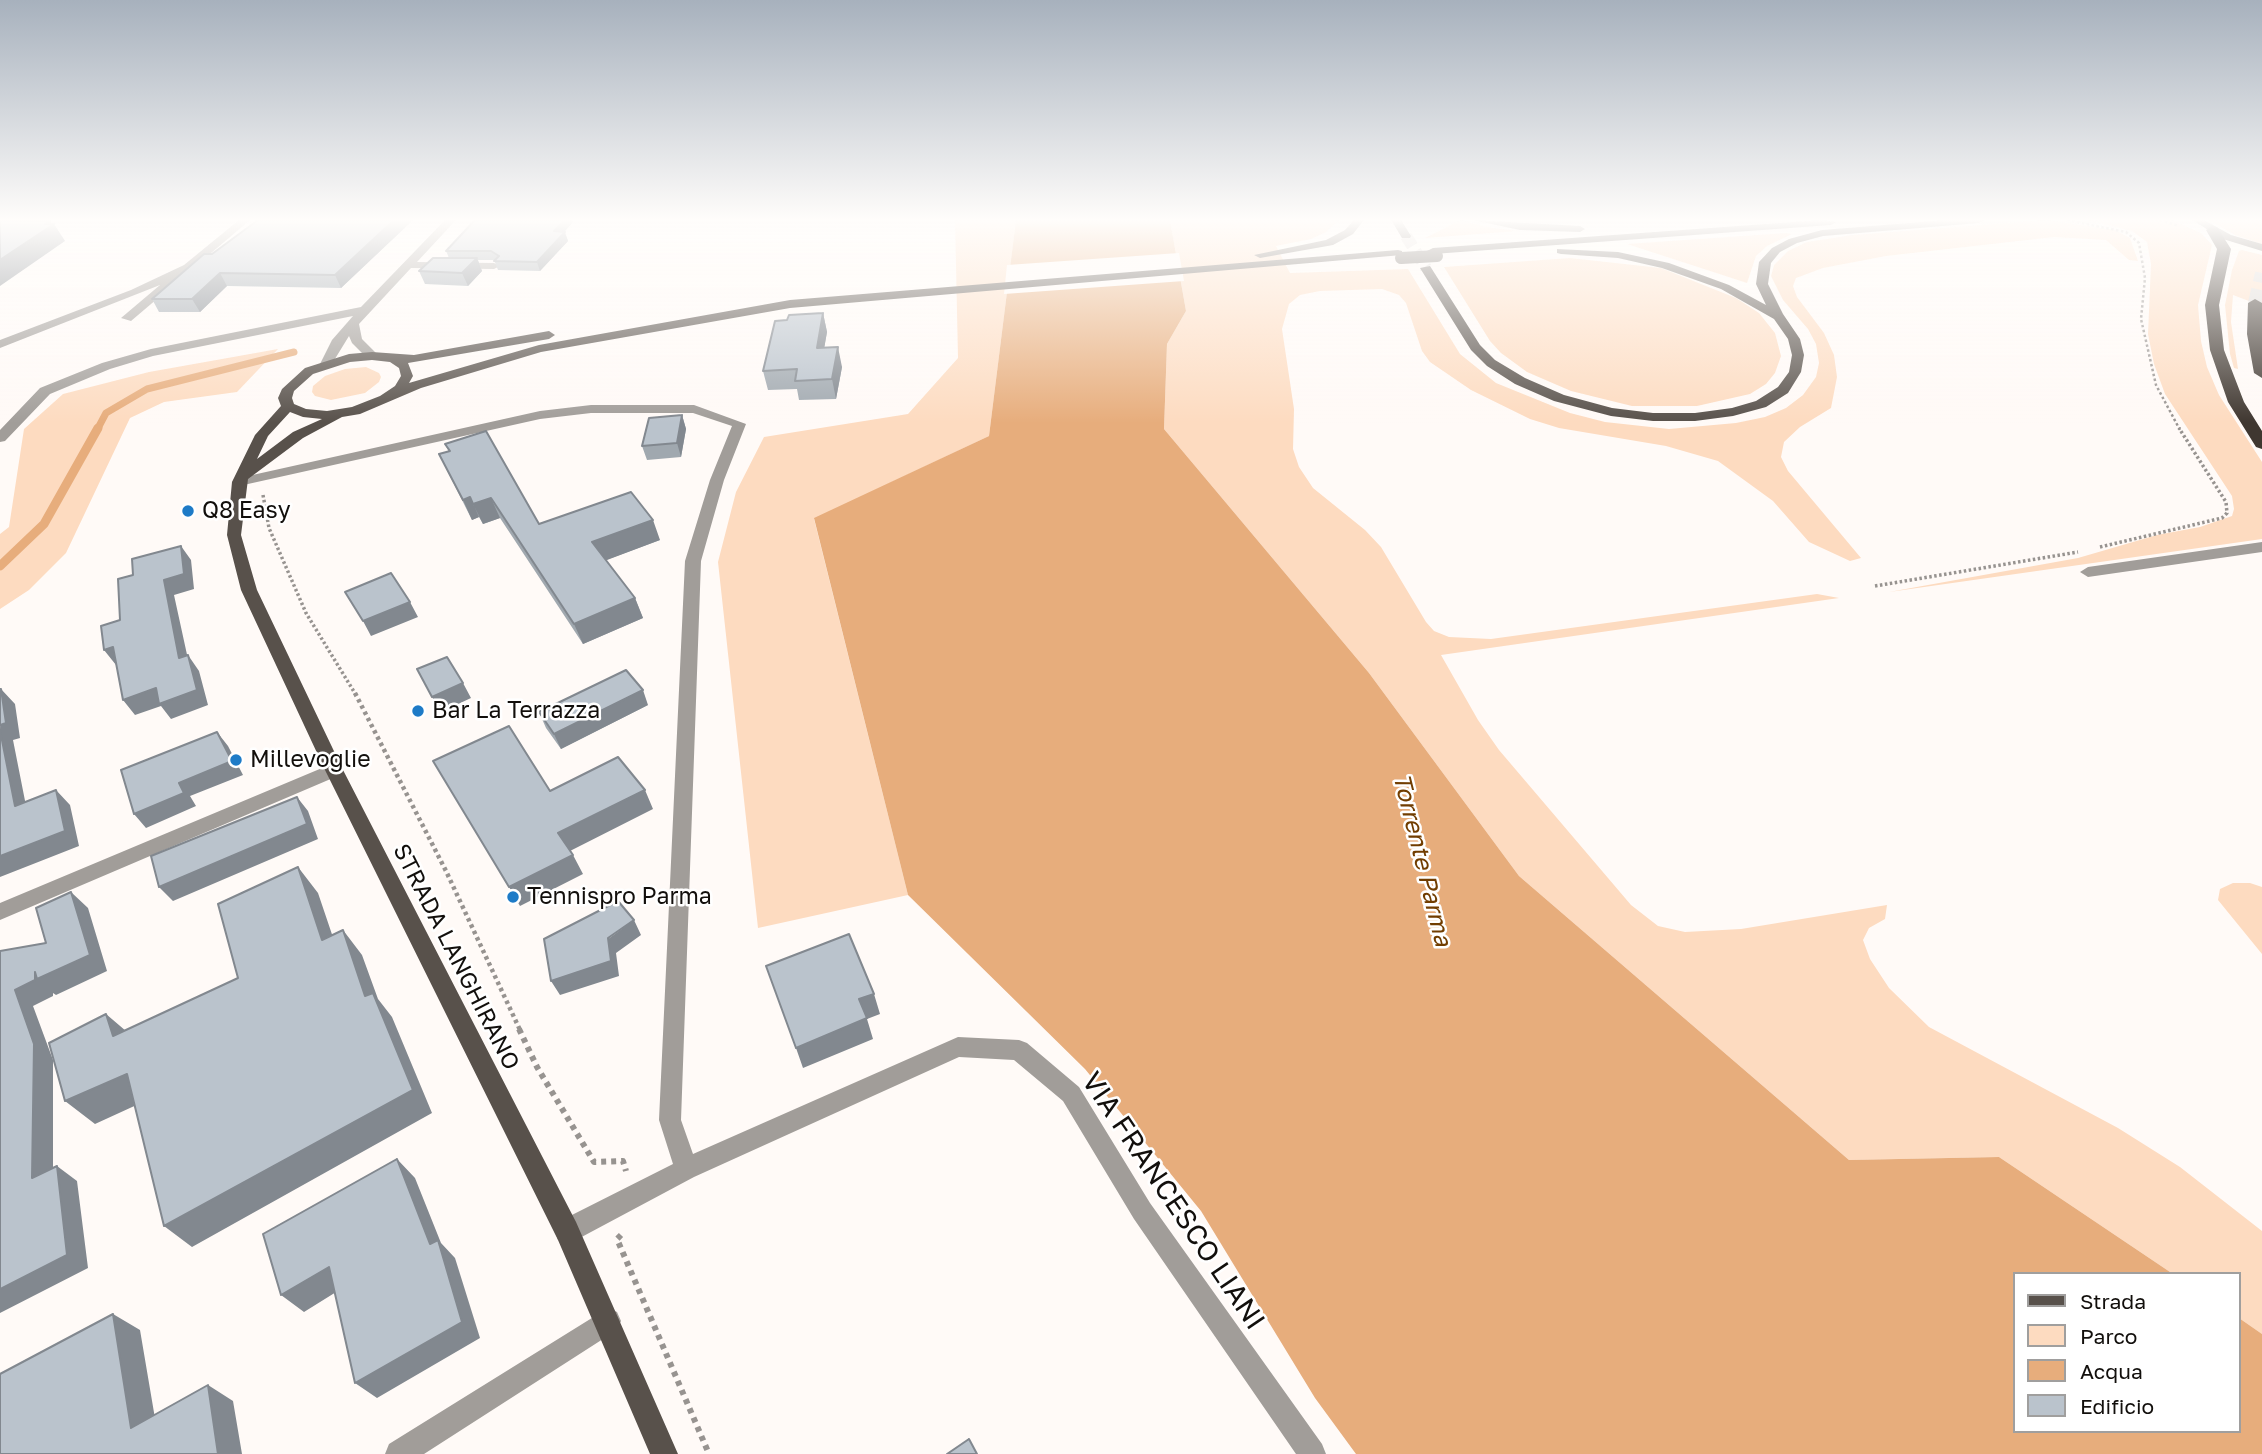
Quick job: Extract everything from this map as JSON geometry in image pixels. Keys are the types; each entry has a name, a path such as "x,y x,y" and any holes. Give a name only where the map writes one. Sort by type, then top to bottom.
{"highway":[{"path":"2216,288 2212,305 2217,349 2233,395 2262,444"},
{"path":"2255,303 2255,344 2262,373"}],"main road":[{"name":"STRADA LANGHIRANO","path":"664,1454 567,1231 334,770 248,590 234,535 240,480 262,435 288,406 285,398 288,389 302,375 326,364 372,356 414,359 803,291 887,288"},
{"path":"240,480 299,435 321,423 416,384 558,345 790,304 904,288"},
{"path":"1438,288 1468,338 1491,363 1520,381 1559,398 1634,416 1716,415 1749,408 1773,397 1791,381 1798,364 1794,339 1764,288"},
{"path":"1723,288 1779,317"},
{"path":"384,399 400,388 407,376 404,366 393,359"},
{"path":"288,406 303,413 327,415 355,411"}],"street":[{"path":"0,344 144,288"},
{"path":"127,318 164,288"},
{"name":"STRADA LANGHIRANO","path":"326,364 336,343 386,288"},
{"path":"0,438 45,391 106,366 151,353 365,310"},
{"path":"353,324 356,340 372,356"},
{"path":"240,480 540,415 591,409 694,409 739,424 717,480 693,561 670,1120 686,1169"},
{"path":"2088,572 2262,547"},
{"path":"0,912 334,770"},
{"name":"VIA FRANCESCO LIANI","path":"567,1231 686,1169 958,1047 1019,1049 1071,1094 1142,1211 1312,1454"},
{"path":"399,1454 608,1321"}],"path":[{"path":"2094,548 2145,534 2212,522 2227,513 2226,502 2181,432 2156,385 2142,328 2144,288"},
{"path":"262,491 269,528 295,589 344,672 446,871 537,1067 594,1162 623,1161 642,1211 617,1239 709,1454"},
{"path":"1875,586 2033,562 2084,551"}],"green space":[{"path":"956,288 1008,288 989,436 814,519 908,895 758,928 718,562 736,492 764,437 908,414 958,358"},
{"path":"1182,288 1420,288 1460,354 1496,383 1570,413 1605,422 1669,429 1736,423 1765,417 1786,408 1803,395 1816,377 1819,363 1816,344 1808,329 1783,300 1777,288 1794,288 1797,297 1824,333 1834,355 1837,377 1831,408 1800,427 1784,442 1781,457 1788,471 1861,558 1850,561 1809,542 1773,501 1718,461 1666,446 1559,428 1530,419 1471,390 1430,362 1422,351 1406,303 1399,295 1382,289 1320,291 1300,295 1289,304 1282,329 1294,409 1293,449 1299,467 1313,488 1365,530 1381,547 1426,622 1434,631 1449,637 1491,639 1817,594 1839,598 1441,655 1478,720 1499,750 1631,905 1658,926 1685,932 1741,929 1887,905 1885,919 1869,928 1863,940 1870,959 1889,988 1929,1027 2118,1128 2180,1167 2262,1231 2262,1334 2241,1319 2241,1272 2170,1272 1999,1157 1849,1160 1519,876 1369,673 1164,429 1167,344 1186,311"},
{"path":"1457,288 1711,288 1736,298 1759,313 1775,333 1781,356 1775,373 1766,384 1750,394 1697,406 1632,406 1571,391 1527,372 1501,353 1490,341"},
{"path":"2150,288 2202,288 2198,305 2201,341 2207,367 2219,395 2262,462 2262,539 1889,592 2078,558 2157,535 2200,527 2232,516 2232,496 2165,394 2154,364 2148,334"},
{"path":"2228,288 2262,288 2262,306 2233,295 2231,322 2238,369 2234,368 2230,354 2225,305"},
{"path":"278,349 237,392 164,402 130,418 66,553 29,590 0,609 0,534 9,527 24,429 63,394 149,372"},
{"path":"366,367 379,373 381,377 379,382 365,393 331,400 315,396 312,392 313,386 325,376 345,369"},
{"path":"2233,883 2250,883 2262,887 2262,954 2218,900 2220,889"}],"water":[{"name":"Torrente Parma","path":"1008,288 1182,288 1186,311 1167,344 1164,429 1369,673 1519,876 1849,1160 1999,1157 2170,1272 2014,1272 2014,1433 2241,1433 2241,1319 2262,1334 2262,1454 1356,1454 1315,1398 1201,1211 1085,1069 908,895 814,518 989,436"}],"pier":[{"path":"1005,288 1089,288 1004,294"}],"building":[{"path":"165,288 204,288 192,299 152,299"},
{"path":"823,313 817,348 838,347 832,379 795,381 797,369 763,371 775,321 787,320 789,315"},
{"path":"682,415 677,443 642,446 649,418"},
{"path":"486,431 539,524 631,492 653,520 592,542 635,598 574,624 491,498 473,504 470,497 463,500 439,454 450,451 445,444"},
{"path":"181,546 184,574 164,580 179,658 188,655 197,690 159,704 156,688 123,700 113,647 104,650 101,626 120,620 118,579 133,575 132,559"},
{"path":"391,573 410,602 363,621 345,592"},
{"path":"447,657 463,683 432,697 417,669"},
{"path":"626,670 643,690 554,734 539,712"},
{"path":"0,689 6,723 0,725"},
{"path":"509,726 550,791 618,757 645,790 558,833 573,855 509,887 433,761"},
{"path":"0,730 15,806 56,790 65,831 0,856"},
{"path":"217,732 232,761 179,783 184,793 134,814 121,770"},
{"path":"297,797 307,824 159,887 151,856"},
{"path":"298,867 322,940 343,930 365,996 373,993 413,1090 164,1226 127,1074 65,1101 49,1043 106,1014 113,1036 238,978 218,904"},
{"path":"71,892 90,955 37,979 35,972 35,980 15,990 34,1044 32,1178 57,1166 67,1255 0,1289 0,951 46,943 36,908"},
{"path":"618,901 634,920 608,938 611,961 551,981 544,939"},
{"path":"849,934 874,994 859,999 867,1018 796,1048 766,966"},
{"path":"397,1159 430,1244 438,1240 462,1322 355,1383 329,1267 281,1295 263,1234"},
{"path":"113,1314 131,1428 208,1385 218,1454 0,1454 0,1374"},
{"path":"969,1439 977,1454 947,1454"}],"waterway":[{"path":"97,430 106,413 147,389 294,352"},
{"path":"0,566 44,524 98,428"}],"tunnel":[{"path":"2255,303 2259,288"}],"place":[{"name":"Q8 Easy","path":"188,511"},
{"name":"Bar La Terrazza","path":"418,711"},
{"name":"Millevoglie","path":"236,760"},
{"name":"Tennispro Parma","path":"513,897"}]}
